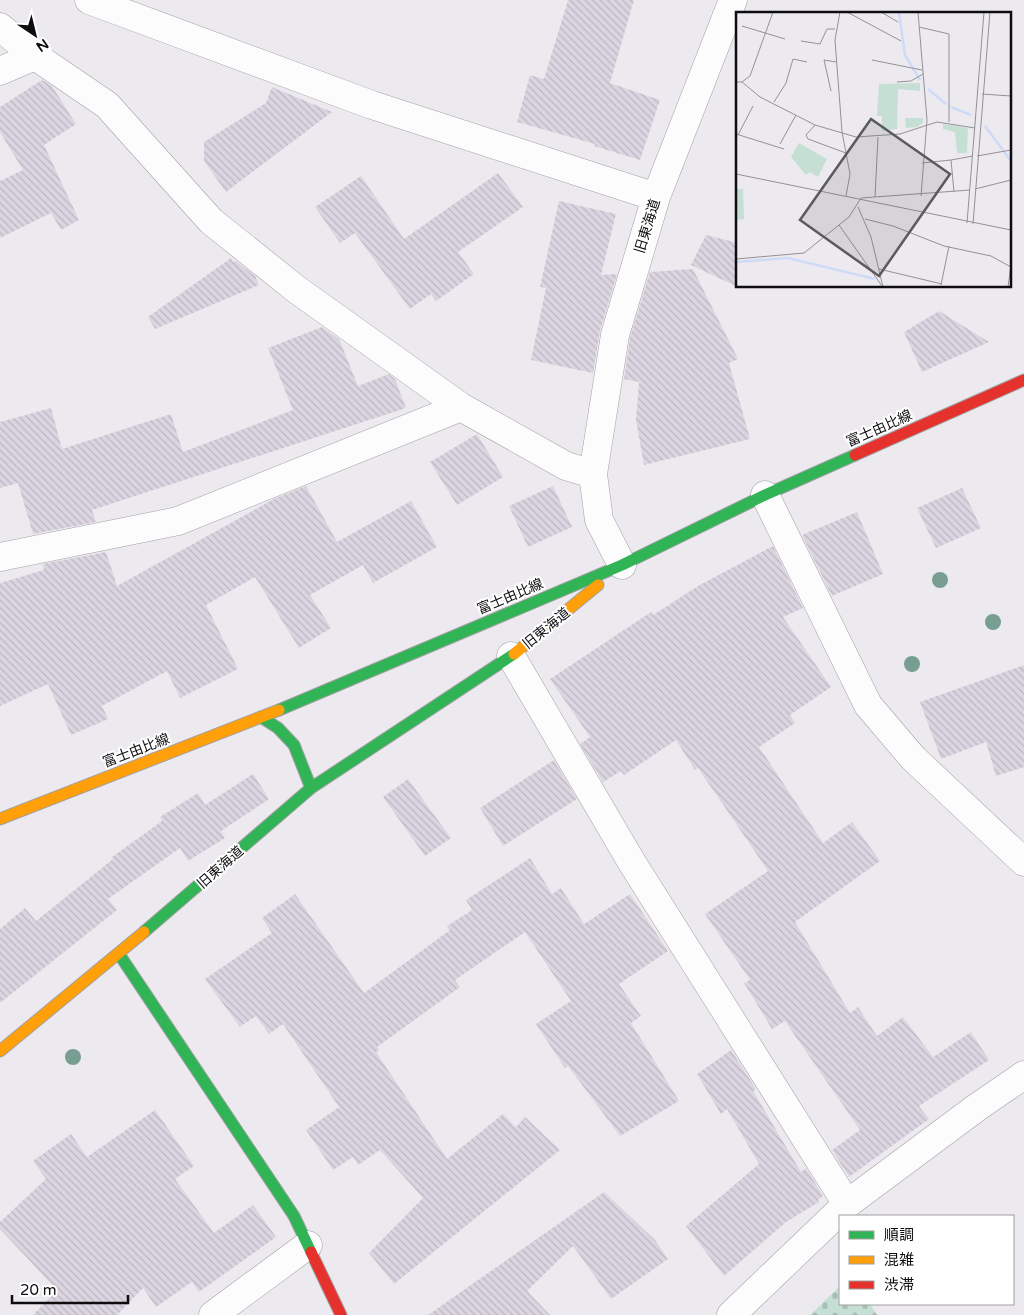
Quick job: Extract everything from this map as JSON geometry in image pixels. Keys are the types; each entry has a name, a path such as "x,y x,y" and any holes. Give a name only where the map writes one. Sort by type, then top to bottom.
{"street":[{"path":"90,0 372,105 656,197"},
{"name":"旧東海道","path":"0,1051 119,954 311,788 511,656 622,565 599,520 593,474 615,335 656,197 733,0"},
{"path":"0,26 35,56 107,105 211,221 296,289 461,407 566,466 593,474"},
{"path":"0,71 35,56"},
{"name":"富士由比線","path":"0,819 262,717 622,565 765,494 1024,380"},
{"path":"0,557 178,520 461,407"},
{"path":"765,494 868,705 913,758 1024,862"},
{"path":"511,656 631,861 847,1204"},
{"path":"262,717 278,728 294,745 311,788"},
{"path":"119,954 294,1216 341,1315"},
{"path":"731,1315 847,1204 976,1108 1024,1075"},
{"path":"212,1315 308,1244"}],"green space":[{"path":"839,1287 839,1305 871,1305 877,1315 810,1315"}],"building":[{"path":"568,0 634,0 610,83 660,100 640,160 594,146 595,144 517,122 530,75 544,79"},
{"path":"42,80 52,86 76,124 44,145 79,220 61,230 51,213 0,238 0,181 23,170 0,132 0,107"},
{"path":"272,87 332,112 226,192 204,161 204,142 266,103"},
{"path":"498,173 523,207 458,252 474,274 436,301 431,294 410,309 355,233 340,243 315,207 361,176 404,239"},
{"path":"559,201 616,214 601,275 617,274 600,331 593,373 531,360 546,288 540,287"},
{"path":"706,235 736,242 736,286 691,265"},
{"path":"231,258 233,262 236,261 255,276 259,285 155,329 148,317"},
{"path":"693,269 738,359 729,363 750,439 644,465 636,420 639,382 624,379 630,338 650,272"},
{"path":"939,311 989,342 922,372 904,332"},
{"path":"322,327 339,339 358,386 389,374 395,379 406,408 92,510 96,522 33,534 18,483 0,488 0,422 51,408 62,449 171,414 183,452 293,410 268,348"},
{"path":"477,434 503,477 457,505 430,462"},
{"path":"306,486 337,542 411,501 437,547 373,583 363,565 310,595 331,628 299,648 255,577 206,605 238,669 180,698 167,671 102,706 108,719 71,735 48,684 0,706 0,583 44,570 43,564 106,552 117,586 274,499"},
{"path":"553,486 572,527 528,547 509,506"},
{"path":"962,488 981,528 936,548 917,508"},
{"path":"857,512 883,574 832,596 802,535"},
{"path":"773,546 803,608 783,617 831,687 790,715 795,723 759,747 823,843 852,822 880,861 795,922 850,1013 858,1007 877,1036 903,1017 933,1057 971,1032 989,1060 919,1106 929,1119 849,1177 832,1150 860,1130 785,1021 772,1029 744,983 750,980 705,914 768,871 698,768 695,770 676,740 624,775 621,771 603,782 580,744 590,737 550,679 651,612 653,615 698,586"},
{"path":"1024,665 1024,767 996,776 986,742 941,759 920,702"},
{"path":"554,760 577,799 503,846 480,808"},
{"path":"253,774 269,799 221,831 225,838 188,861 180,848 108,899 117,910 0,1003 0,929 25,908 36,921 113,859 112,857 162,821 160,817 198,793 205,805"},
{"path":"408,779 451,838 425,856 383,797"},
{"path":"530,858 552,894 561,888 584,924 630,894 668,951 619,984 641,1016 631,1023 679,1101 620,1136 568,1066 565,1068 536,1024 571,1001 525,932 455,980 460,987 377,1047 379,1050 376,1052 447,1159 503,1114 516,1127 525,1117 560,1150 394,1284 369,1253 423,1198 380,1150 358,1165 353,1157 333,1170 306,1130 339,1107 283,1024 269,1034 256,1016 240,1027 205,979 272,933 262,918 295,894 364,993 450,930 447,926 472,910 466,900"},
{"path":"731,1050 756,1089 753,1091 801,1172 806,1168 823,1196 818,1200 819,1202 786,1222 724,1276 686,1226 759,1164 727,1109 721,1114 697,1074"},
{"path":"155,1110 194,1166 175,1179 214,1233 253,1205 276,1237 199,1292 192,1282 156,1307 143,1288 117,1315 33,1315 57,1290 0,1229 0,1222 46,1179 33,1161 71,1134 87,1157"},
{"path":"604,1192 655,1240 668,1259 611,1299 573,1246 527,1291 550,1315 428,1315"}],"traffic: fast":[{"path":"279,710 622,565 765,495 855,455"},
{"path":"144,932 311,788 514,654"},
{"path":"261,717 278,728 294,745 311,788"},
{"path":"119,954 294,1216 311,1252"}],"traffic: slow":[{"path":"514,654 598,585"},
{"path":"0,819 279,710"},
{"path":"0,1051 144,932"}],"traffic: jam":[{"path":"855,455 1024,380"},
{"path":"311,1252 341,1315"}]}
